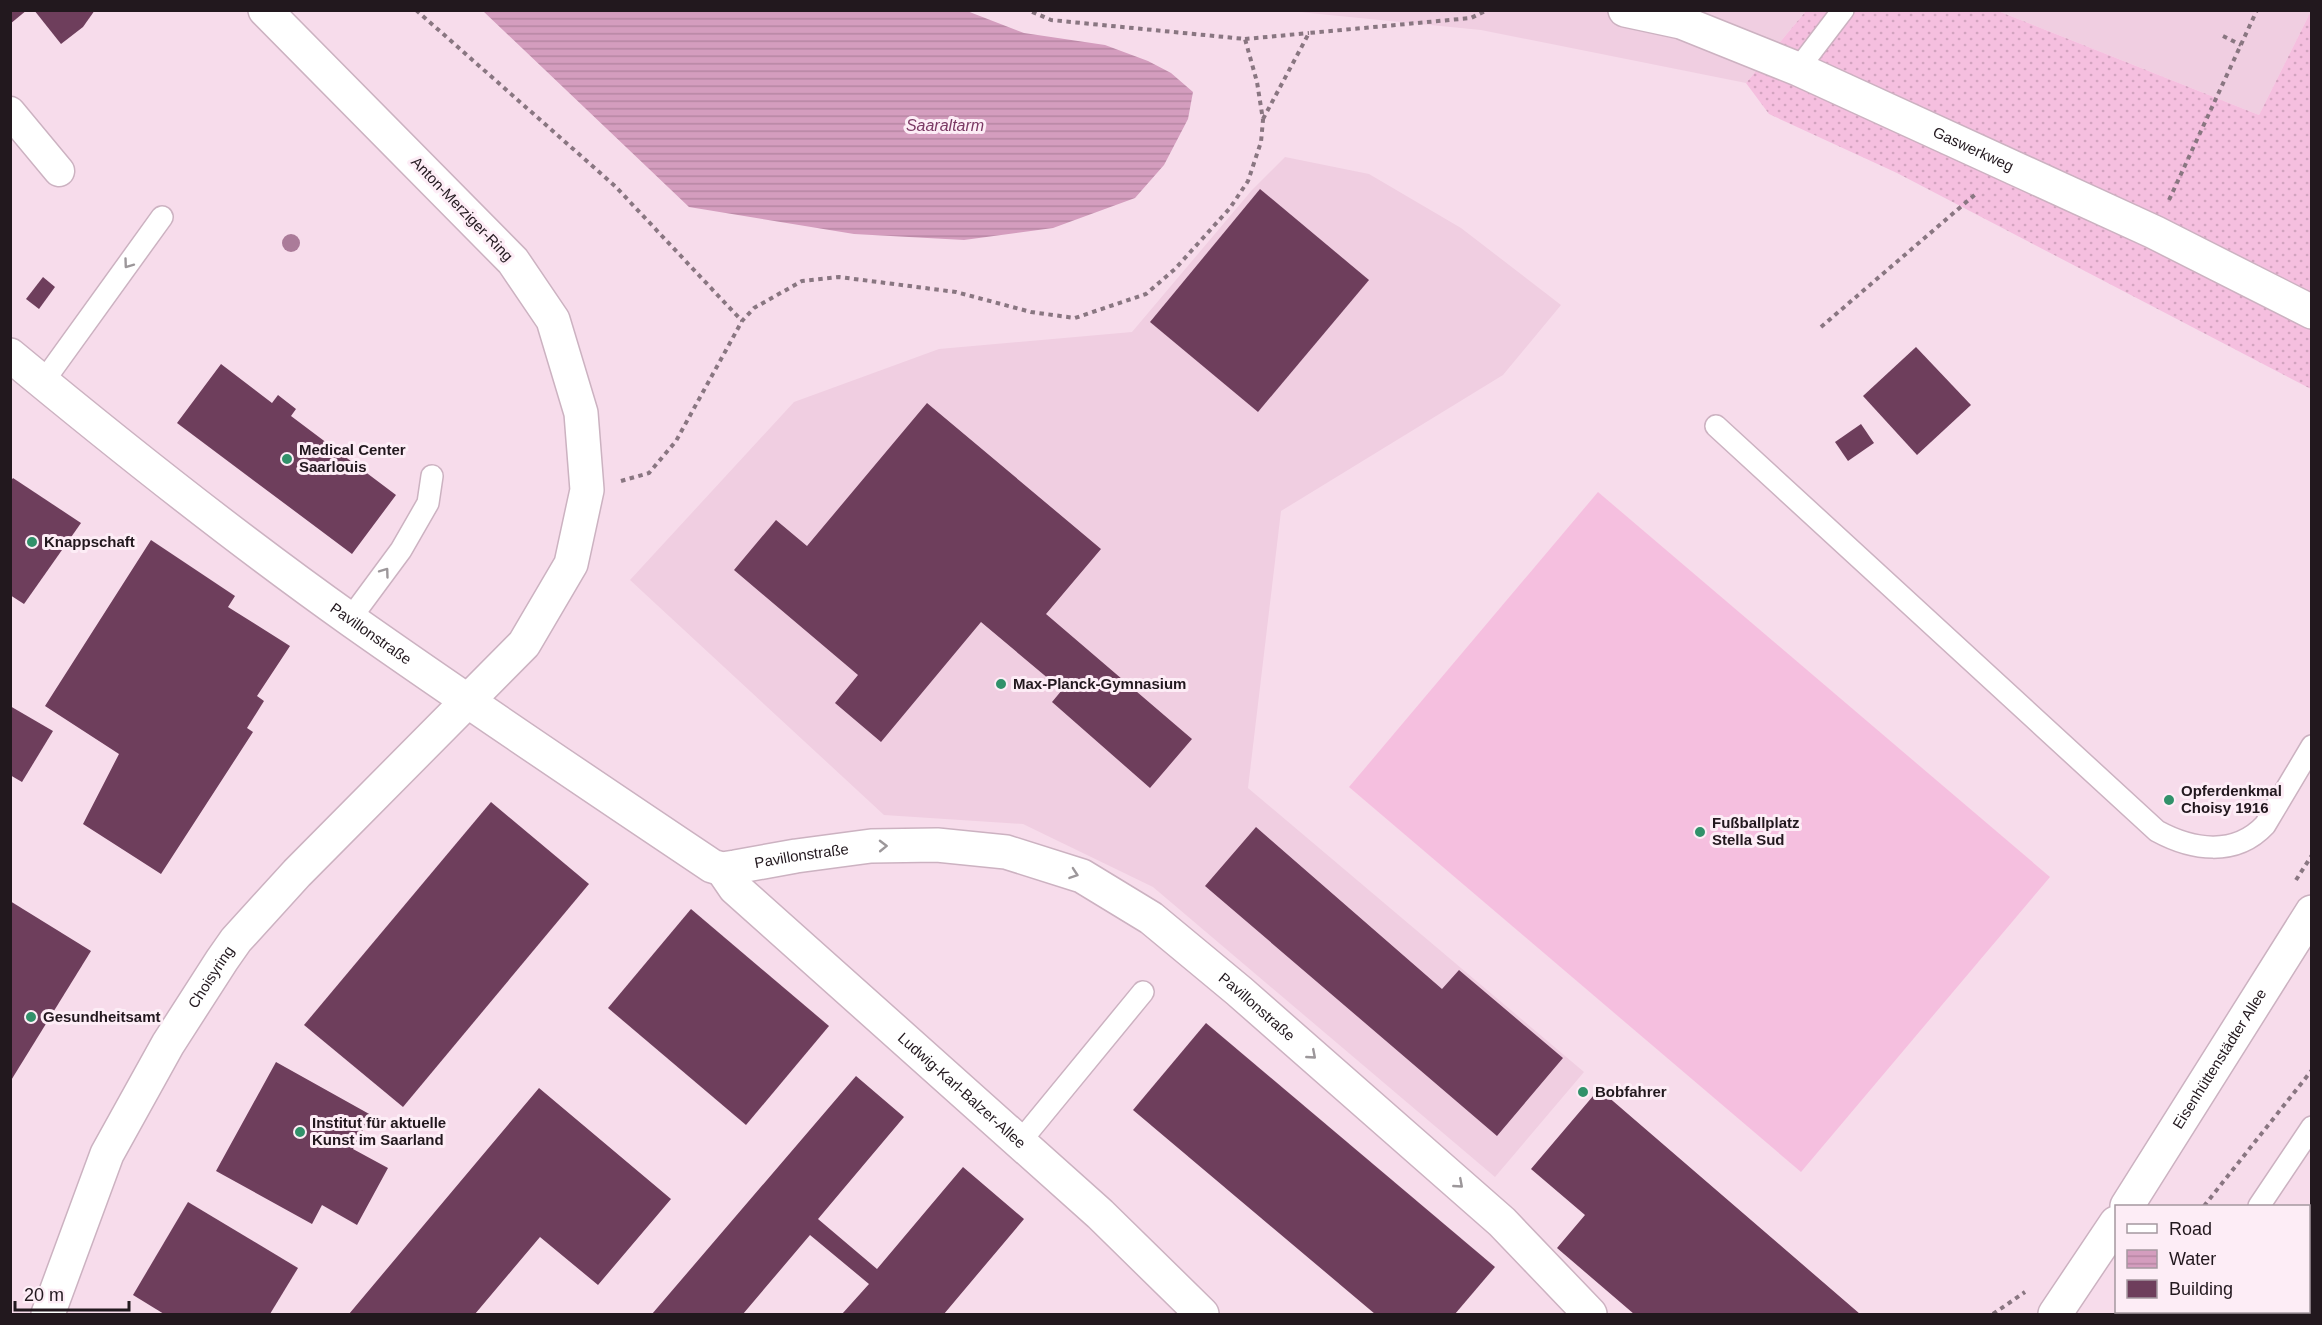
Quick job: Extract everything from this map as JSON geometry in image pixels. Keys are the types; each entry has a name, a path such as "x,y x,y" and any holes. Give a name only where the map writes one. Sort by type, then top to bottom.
{"street":[{"name":"Anton-Merziger-Ring","path":"265,10 513,261 553,320 581,413 588,490 571,564 524,644 467,701"},
{"name":"Gaswerkweg","path":"1625,10 1684,16 2154,232 2312,312"},
{"path":"10,112 59,171"},
{"name":"Pavillonstraße","path":"10,355 204,510 350,619 712,866 722,868 871,846 937,845 1006,852 1082,876 1151,918 1239,991 1502,1222 1579,1310"},
{"name":"Choisyring","path":"48,1314 107,1154 168,1044 236,940 297,873 467,701"},
{"name":"Ludwig-Karl-Balzer-Allee","path":"722,868 735,888 1100,1214 1202,1314"},
{"name":"Eisenhüttenstädter Allee","path":"2128,1205 2312,912"},
{"path":"2054,1313 2115,1224"}],"lane":[{"path":"1798,69 1844,10"},
{"path":"43,382 162,217"},
{"path":"1716,426 2157,831 2191,846 2211,848 2247,839 2265,825 2312,746"},
{"path":"350,619 401,550 428,503 432,476"},
{"path":"1019,1143 1143,992"},
{"path":"2260,1205 2312,1127"}],"path":[{"path":"416,10 615,186 741,321"},
{"path":"1028,10 1051,21 1245,39 1471,18 1487,10"},
{"path":"2154,232 2257,10"},
{"path":"1263,120 1309,33"},
{"path":"2223,36 2241,45"},
{"path":"588,490 649,473 676,441 741,321 754,308 802,281 839,277 956,292 1032,312 1075,318 1146,294 1175,269 1230,208 1248,181 1261,142 1263,120 1257,82 1245,39"},
{"path":"1821,327 2008,166"},
{"path":"2205,1205 2312,1070"},
{"path":"1993,1314 2029,1289"}],"shaded area":[{"path":"1289,11 1806,11 1746,83 1481,30"},
{"path":"1806,11 1998,11 2259,115 2311,11 2311,389 1897,173 1769,114 1746,83"},
{"path":"1998,11 2311,11 2259,115"},
{"name":"Max-Planck-Gymnasium","path":"1285,157 1369,174 1461,228 1561,305 1503,375 1281,511 1248,788 1584,1072 1495,1177 1153,887 1023,824 884,815 630,580 794,402 939,349 1132,332 1252,190"},
{"name":"Fußballplatz Stella Sud","path":"1598,492 2050,877 1801,1172 1349,787"}],"water":[{"name":"Saaraltarm","path":"483,11 967,11 1024,33 1105,45 1148,61 1171,73 1193,92 1188,119 1164,165 1135,198 1053,228 964,240 854,234 689,207"}],"building":[{"path":"10,10 27,10 10,24"},
{"path":"34,10 95,10 83,27 61,44"},
{"path":"1260,189 1369,280 1258,412 1150,322"},
{"path":"43,277 55,287 39,309 26,299"},
{"path":"1916,347 1971,405 1917,455 1863,396"},
{"name":"Medical Center Saarlouis","path":"221,364 272,403 278,395 296,409 291,416 396,495 352,554 177,423"},
{"path":"927,403 1101,549 1046,614 1192,739 1150,788 1052,702 1062,690 981,622 881,742 835,703 858,675 734,570 776,520 807,546"},
{"path":"1861,424 1874,443 1848,461 1835,442"},
{"path":"13,478 81,523 24,604 10,595 10,482"},
{"path":"151,540 235,596 228,607 290,646 257,696 264,701 247,728 253,732 161,874 83,824 119,754 45,706"},
{"path":"10,706 53,731 22,782 10,775"},
{"path":"491,802 589,884 403,1107 304,1025"},
{"path":"1256,827 1442,989 1459,970 1563,1058 1497,1136 1205,886"},
{"name":"Gesundheitsamt","path":"10,901 91,951 10,1082"},
{"path":"691,909 829,1026 746,1125 608,1008"},
{"path":"1206,1023 1495,1267 1455,1314 1375,1314 1133,1110"},
{"name":"Institut für aktuelle Kunst im Saarland","path":"276,1062 371,1115 353,1149 388,1168 357,1225 322,1205 312,1224 216,1171"},
{"path":"856,1076 904,1117 818,1219 877,1269 963,1167 1024,1219 944,1314 842,1314 869,1284 810,1235 743,1314 652,1314"},
{"path":"539,1088 671,1199 598,1285 540,1237 475,1314 349,1314"},
{"path":"1599,1089 1860,1314 1634,1314 1557,1248 1585,1215 1531,1169"},
{"path":"188,1202 298,1268 270,1314 164,1314 133,1295"}],"place":[{"name":"Medical Center Saarlouis","path":"287,459"},
{"name":"Knappschaft","path":"32,542"},
{"name":"Max-Planck-Gymnasium","path":"1001,684"},
{"name":"Opferdenkmal Choisy 1916","path":"2169,800"},
{"name":"Fußballplatz Stella Sud","path":"1700,832"},
{"name":"Gesundheitsamt","path":"31,1017"},
{"name":"Bobfahrer","path":"1583,1092"},
{"name":"Institut für aktuelle Kunst im Saarland","path":"300,1132"}]}
